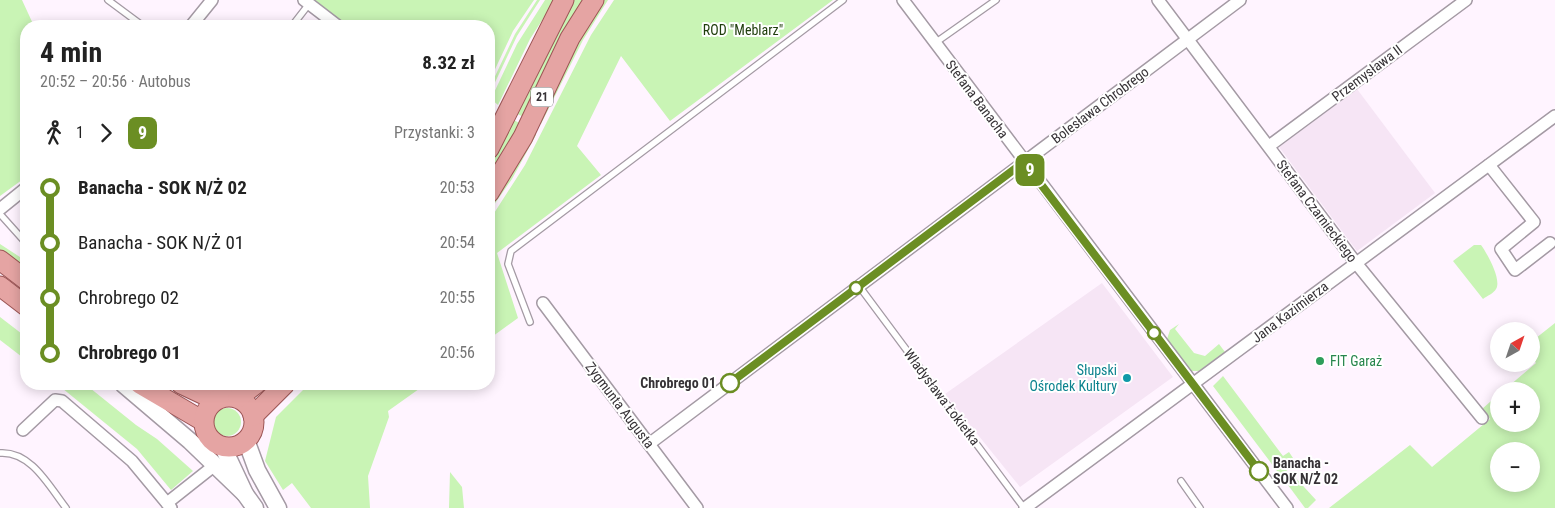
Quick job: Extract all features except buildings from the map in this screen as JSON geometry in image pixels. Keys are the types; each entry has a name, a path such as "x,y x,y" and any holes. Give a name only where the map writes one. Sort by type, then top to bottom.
{"main road":[{"name":"21","path":"495,127 564,0"},
{"name":"21","path":"495,183 522,137 570,38 594,0"},
{"path":"0,260 20,275"},
{"path":"0,286 20,301"},
{"path":"150,390 203,421"},
{"path":"194,390 215,400"},
{"path":"238,398 248,390"},
{"path":"253,416 279,390"},
{"path":"230,396 238,398 250,408 253,416 253,429 246,440 239,445 223,446 209,437 203,421 205,413 215,400 230,396"}],"street":[{"path":"197,20 212,0"},
{"name":"Stefana Banacha","path":"903,0 1287,508"},
{"name":"Stefana Czarnieckiego","path":"1158,0 1356,263 1482,418"},
{"name":"Bolesława Chrobrego","path":"649,444 1240,0"},
{"name":"Przemysława II","path":"1268,146 1466,0"},
{"path":"307,2 330,20"},
{"name":"Jana Kazimierza","path":"1024,508 1555,116"},
{"path":"1489,164 1534,222 1501,249 1515,270 1550,242"},
{"path":"0,209 20,193"},
{"name":"Zygmunta Augusta","path":"543,303 697,508"},
{"path":"130,390 215,465 245,494 255,508"},
{"path":"23,430 55,400 62,400 132,461 169,505 215,465"},
{"path":"246,440 257,470 278,508"},
{"path":"223,446 245,494"}],"lane":[{"path":"108,0 134,20"},
{"path":"530,322 508,264 511,251 843,0"},
{"path":"935,44 996,0"},
{"path":"296,20 307,2"},
{"path":"0,214 20,236"},
{"name":"Władysława Łokietka","path":"859,286 1024,508"},
{"path":"0,453 16,455 29,463 66,508"},
{"path":"1181,481 1200,508"}],"shaded area":[{"path":"1357,89 1435,193 1357,251 1279,147"},
{"path":"1102,283 1173,377 1020,487 945,394"}],"green space":[{"path":"0,0 22,0 31,20 20,20 20,181 0,196"},
{"path":"312,0 534,0 513,31 495,69 495,20 338,20"},
{"path":"537,0 540,0 517,36 495,82 495,76 515,34"},
{"path":"545,0 555,0 530,39 498,105 495,102 495,91 517,44"},
{"path":"572,0 586,0 524,117 515,113"},
{"path":"602,0 608,0 583,40 541,124 539,124 565,61"},
{"name":"ROD \"Meblarz\"","path":"614,0 833,0 670,121 621,56 577,146 601,175 497,253 518,318 495,335 495,212 525,165 591,35"},
{"path":"512,119 521,124 495,170 495,151"},
{"path":"536,131 536,135 512,179 495,203 495,194"},
{"path":"0,244 20,257 20,264 0,252"},
{"path":"1474,245 1481,245 1484,249 1497,279 1495,290 1483,299 1453,261"},
{"path":"0,317 20,332 20,355 0,340"},
{"path":"1555,323 1555,508 1329,508 1410,445 1432,467 1490,419 1490,432 1540,432 1540,382 1514,382 1525,372 1540,372 1540,335"},
{"path":"1179,324 1175,329 1194,353 1205,356 1219,344 1225,352 1199,371 1191,371 1167,339 1170,330"},
{"path":"1223,376 1283,456 1289,452 1293,458 1294,465 1292,467 1290,464 1287,466 1289,469 1280,475 1213,386"},
{"path":"64,390 92,390 136,425 157,439 193,471 171,490 137,449"},
{"path":"303,390 418,390 388,411 389,417 368,476 370,508 311,508 292,483 283,490 265,461 276,417"},
{"path":"1490,402 1490,419 1482,409"},
{"path":"227,408 237,412 241,422 237,432 227,436 217,432 213,422 217,412"},
{"path":"450,472 462,487 464,508 449,508"},
{"path":"1293,475 1316,500 1308,508 1305,508 1285,481"}],"bus line":[{"name":"9","path":"730,383 1024,162 1259,471"}],"place":[{"name":"FIT Garaż","path":"1320,361"},
{"name":"Słupski Ośrodek Kultury","path":"1127,378"},
{"name":"Chrobrego 01","path":"730,383"},
{"name":"Banacha - SOK N/Ż 02","path":"1259,471"}]}
